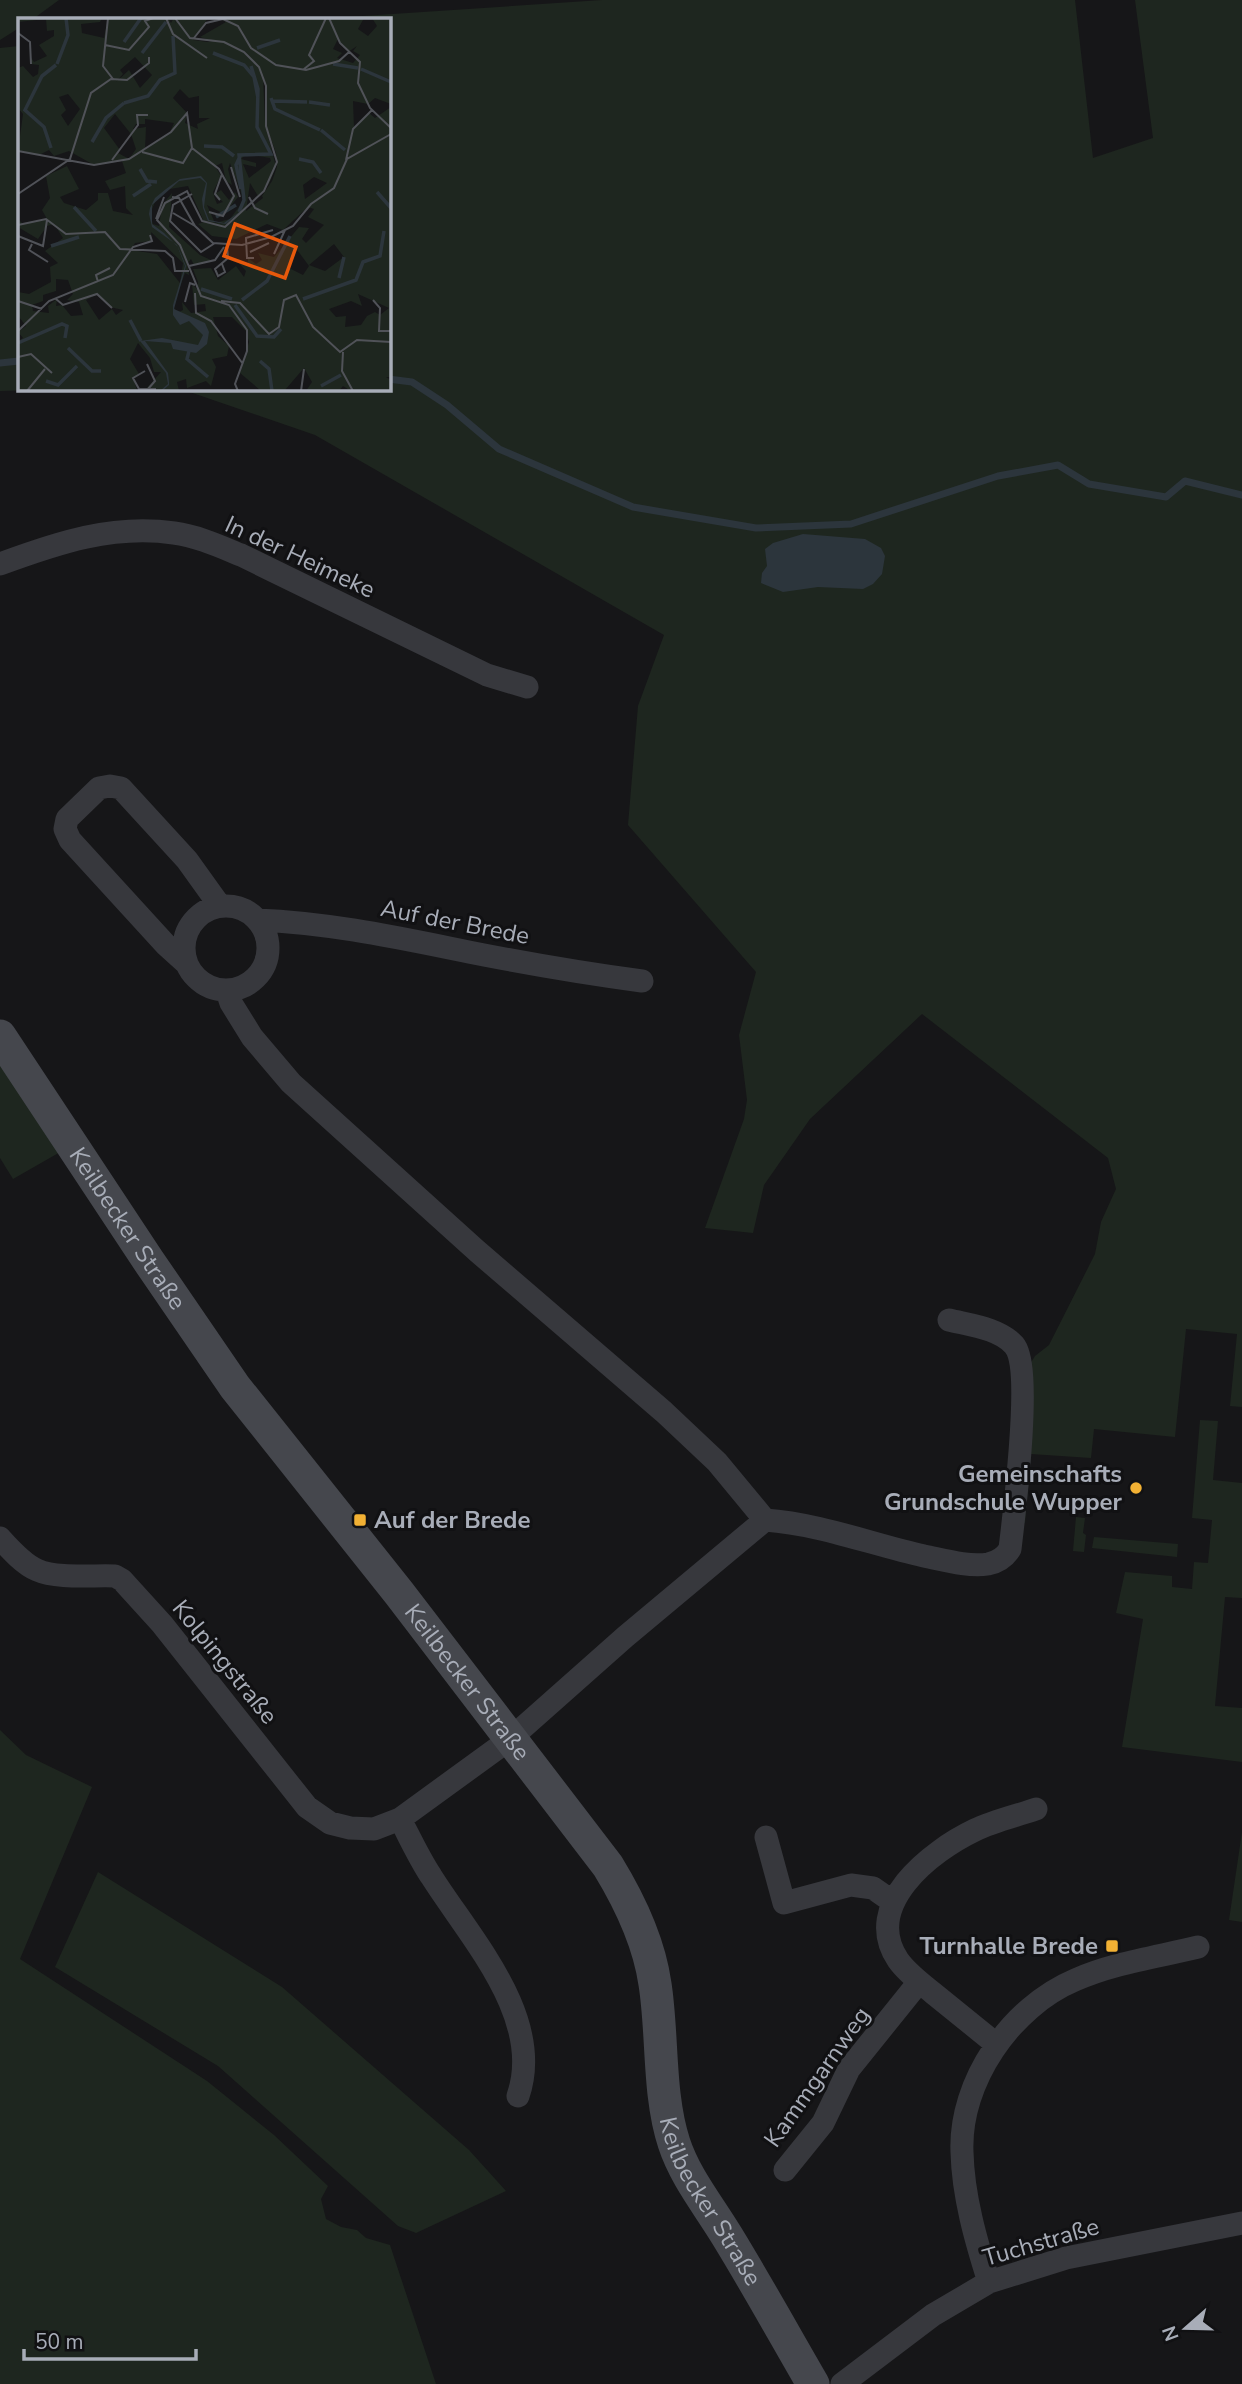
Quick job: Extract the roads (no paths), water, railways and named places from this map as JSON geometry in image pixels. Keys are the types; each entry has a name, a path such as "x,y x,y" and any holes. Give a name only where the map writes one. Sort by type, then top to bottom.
{"main road":[{"name":"Keilbecker Straße","path":"0,1036 235,1387 407,1602 608,1866 631,1906 646,1946 655,1983 668,2118 674,2144 813,2384"}],"street":[{"name":"In der Heimeke","path":"0,564 48,546 88,536 143,531 176,533 241,555 487,676 527,687"},
{"path":"187,964 184,950 188,930 201,914 220,906 187,860 121,788 99,788 67,819 65,829 70,840 166,945 187,964 195,976 205,984 227,991 252,981 265,966 268,947 263,928 257,920"},
{"name":"Auf der Brede","path":"220,906 240,908 257,920 304,921 342,926 544,966 642,981"},
{"path":"227,991 231,1003 252,1037 291,1083 477,1251 664,1412 717,1462 765,1520"},
{"path":"510,1739 625,1637 765,1520 797,1522 890,1549 949,1561 990,1563 1008,1552 1020,1441 1022,1377 1019,1354 1011,1342 998,1334 949,1320"},
{"name":"Kolpingstraße","path":"0,1538 36,1570 58,1574 115,1576 131,1587 281,1776 317,1815 330,1823 374,1829 400,1819 510,1739"},
{"path":"996,2044 902,1966 893,1950 888,1928 893,1902 918,1869 956,1840 989,1824 1036,1809"},
{"path":"400,1819 429,1873 501,1983 516,2016 525,2052 524,2078 518,2096"},
{"path":"766,1838 784,1903 851,1885 873,1888 893,1902"},
{"path":"989,2282 971,2215 962,2151 964,2124 971,2097 996,2044 1034,2005 1076,1979 1198,1947"},
{"name":"Kammgarnweg","path":"785,2170 823,2123 849,2069 919,1982"},
{"name":"Tuchstraße","path":"842,2384 933,2315 989,2282 1066,2258 1242,2222"}],"waterway":[{"path":"0,363 18,361"},
{"path":"390,379 412,382 447,405 499,449 633,507 756,528 851,524 998,476 1058,465 1089,484 1166,497 1185,481 1242,495"}],"place":[{"name":"Gemeinschafts Grundschule Wupper","path":"1136,1488"},
{"name":"Auf der Brede","path":"360,1520"},
{"name":"Turnhalle Brede","path":"1112,1946"}]}
